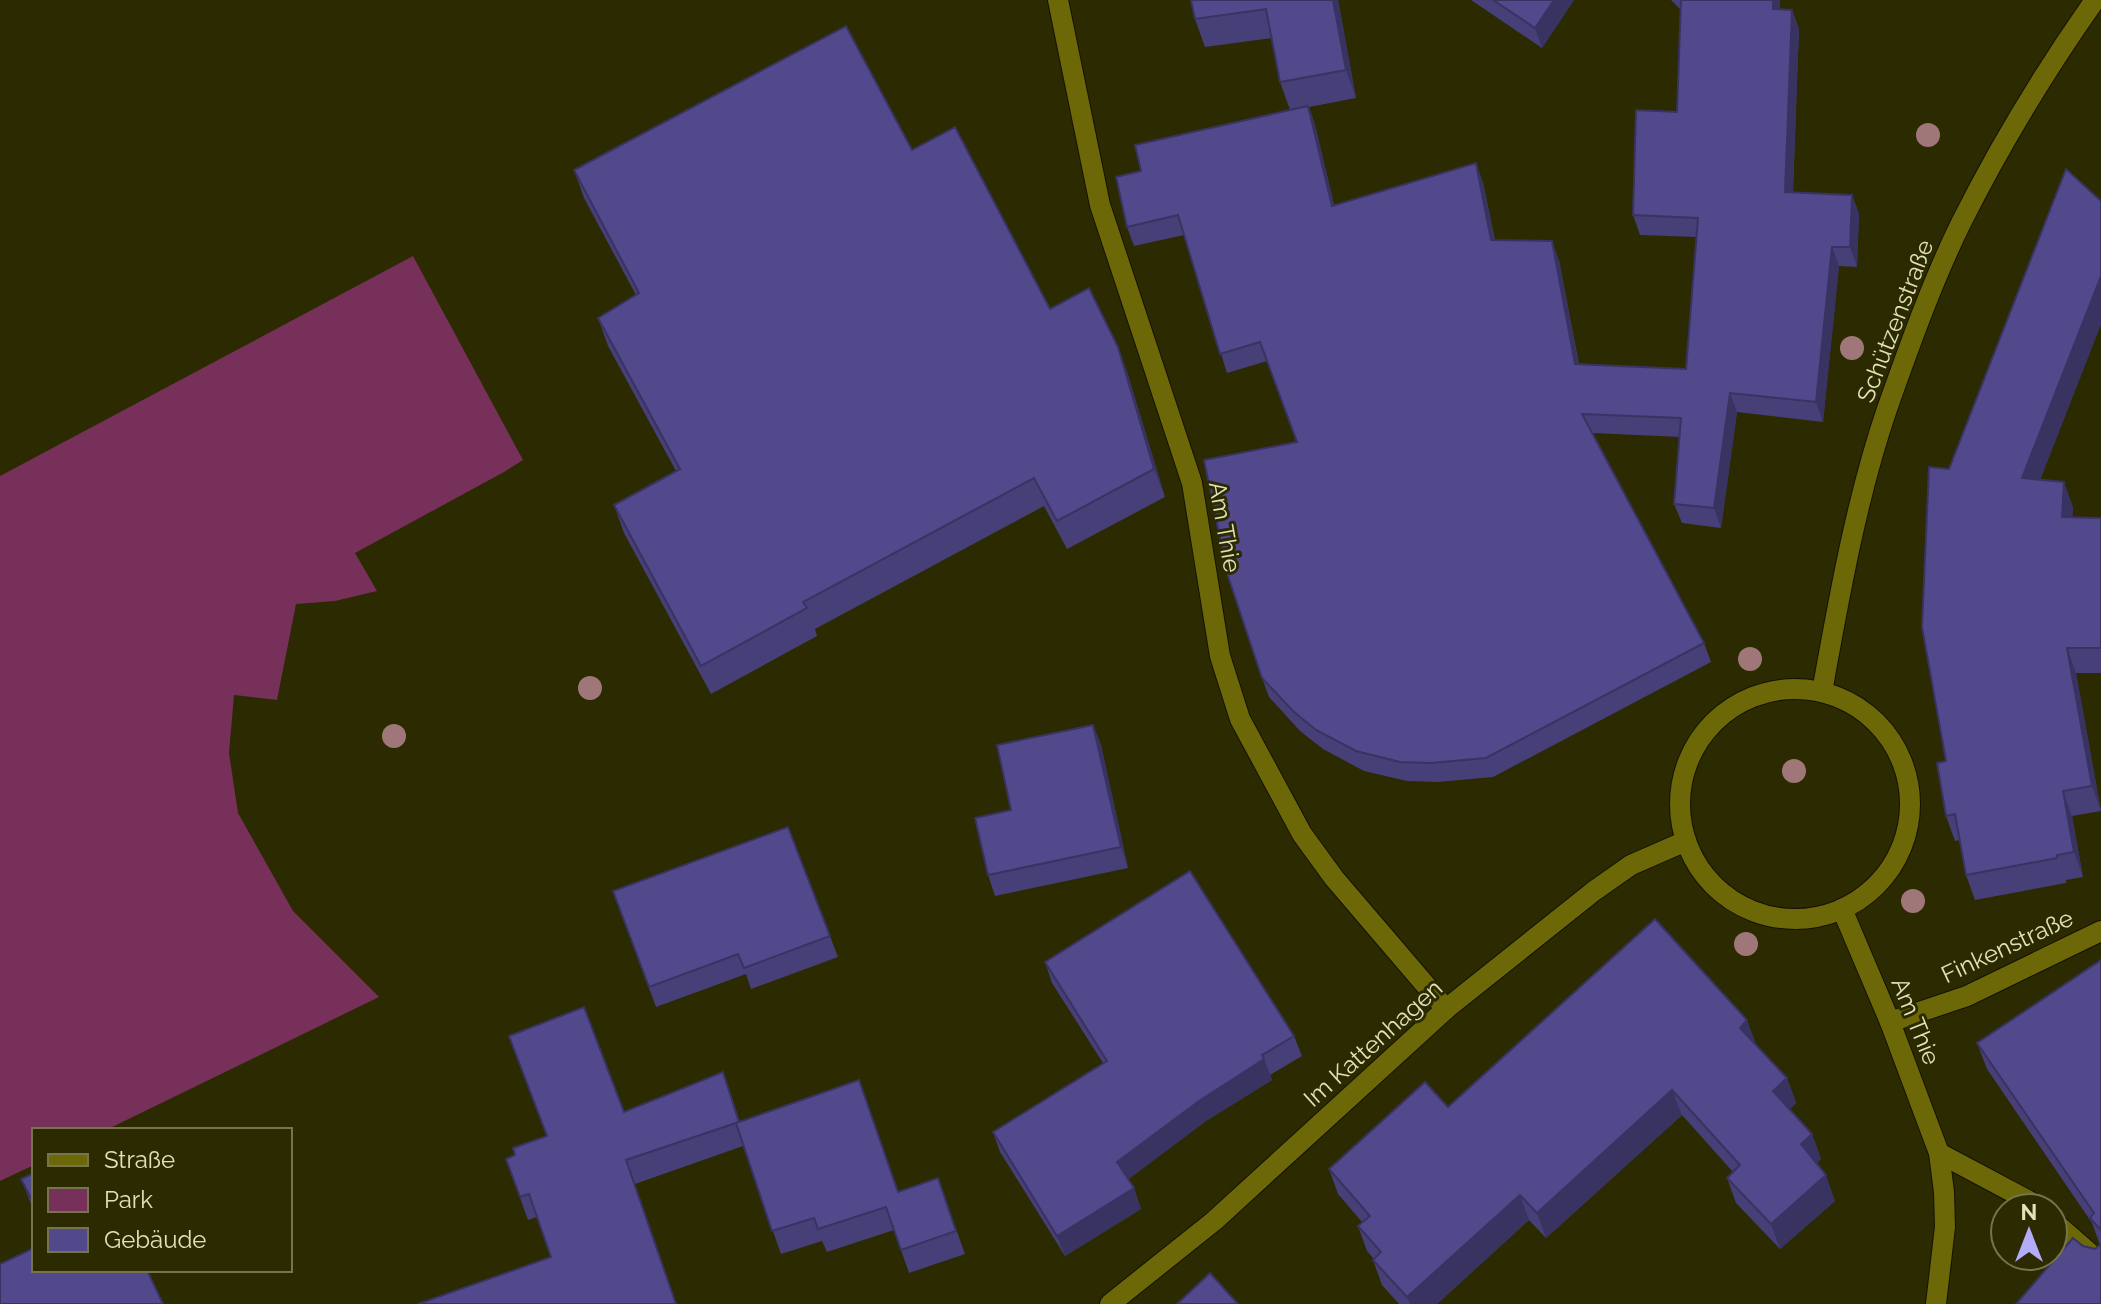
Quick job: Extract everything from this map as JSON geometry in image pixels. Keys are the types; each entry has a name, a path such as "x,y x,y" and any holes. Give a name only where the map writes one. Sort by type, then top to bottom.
{"street":[{"name":"Am Thie","path":"1058,0 1100,205 1192,483 1220,656 1240,719 1310,845 1334,878 1446,1009"},
{"name":"Schützenstraße","path":"1822,692 1867,479 1887,410 1924,311 1961,224 2022,110 2095,0"},
{"path":"1782,690 1822,692 1859,709 1875,722 1899,755 1910,794 1910,814 1899,853 1875,887 1842,909 1800,919 1758,913 1722,893 1706,877 1686,841 1680,801 1682,780 1688,760 1710,726 1742,702 1782,690"},
{"name":"Im Kattenhagen","path":"1110,1304 1214,1221 1446,1009 1631,865 1686,841"},
{"name":"Am Thie","path":"1842,909 1890,1022 1939,1153 1945,1227 1936,1304"},
{"name":"Finkenstraße","path":"1890,1022 1967,996 2101,931"},
{"path":"1939,1153 2012,1192"},
{"path":"2069,1235 2101,1263"}],"green space":[{"path":"413,256 523,460 355,553 377,591 335,601 296,604 277,700 234,695 229,753 238,813 293,911 379,997 110,1128 32,1128 32,1166 0,1181 0,476"}],"building":[{"path":"1191,0 1333,0 1346,70 1280,82 1266,9 1195,19"},
{"path":"1493,0 1554,0 1535,28"},
{"path":"1681,0 1773,0 1773,9 1792,10 1785,192 1852,195 1850,247 1832,247 1816,402 1730,393 1714,508 1674,504 1681,418 1582,414 1704,643 1486,758 1431,763 1400,762 1356,751 1316,730 1262,678 1227,573 1204,460 1297,442 1260,342 1220,354 1178,215 1127,227 1116,177 1141,171 1135,145 1308,106 1332,206 1476,163 1491,240 1552,241 1575,364 1686,369 1698,218 1633,215 1636,110 1677,112"},
{"path":"846,26 912,150 955,127 1050,309 1089,288 1118,347 1154,469 1057,521 1034,478 803,602 807,608 701,666 614,505 680,469 598,318 639,293 574,170"},
{"path":"2066,169 2101,201 2101,276 2022,478 2064,482 2062,517 2101,518 2101,648 2067,648 2092,786 2063,791 2074,852 1966,875 1955,814 1946,816 1937,763 1946,761 1922,627 1929,467 1949,469"},
{"path":"1093,725 1121,847 988,875 975,818 1011,810 997,745"},
{"path":"788,827 830,936 744,968 738,954 649,987 613,891"},
{"path":"1190,871 1294,1036 1262,1055 1264,1059 1199,1101 1117,1162 1134,1188 1057,1236 993,1132 1107,1061 1045,962"},
{"path":"1655,919 1747,1020 1740,1028 1787,1078 1773,1091 1812,1134 1801,1144 1826,1175 1771,1224 1727,1178 1740,1165 1672,1090 1537,1213 1520,1195 1407,1297 1373,1260 1381,1252 1358,1226 1370,1216 1329,1169 1425,1082 1448,1107"},
{"path":"2101,960 2101,1230 2090,1218 2094,1213 1977,1043"},
{"path":"584,1007 624,1112 723,1072 739,1122 626,1160 676,1304 418,1304 551,1257 529,1194 520,1197 506,1159 515,1155 513,1148 547,1136 509,1036"},
{"path":"859,1080 898,1192 938,1178 956,1231 901,1250 886,1207 818,1229 814,1218 772,1231 736,1123"},
{"path":"32,1174 32,1200 21,1179"},
{"path":"2073,1238 2083,1246 2095,1249 2101,1244 2101,1304 2016,1304 2044,1272 2069,1272 2069,1243"},
{"path":"32,1249 32,1272 148,1272 163,1304 0,1304 0,1264"},
{"path":"1210,1273 1238,1304 1177,1304"}]}
